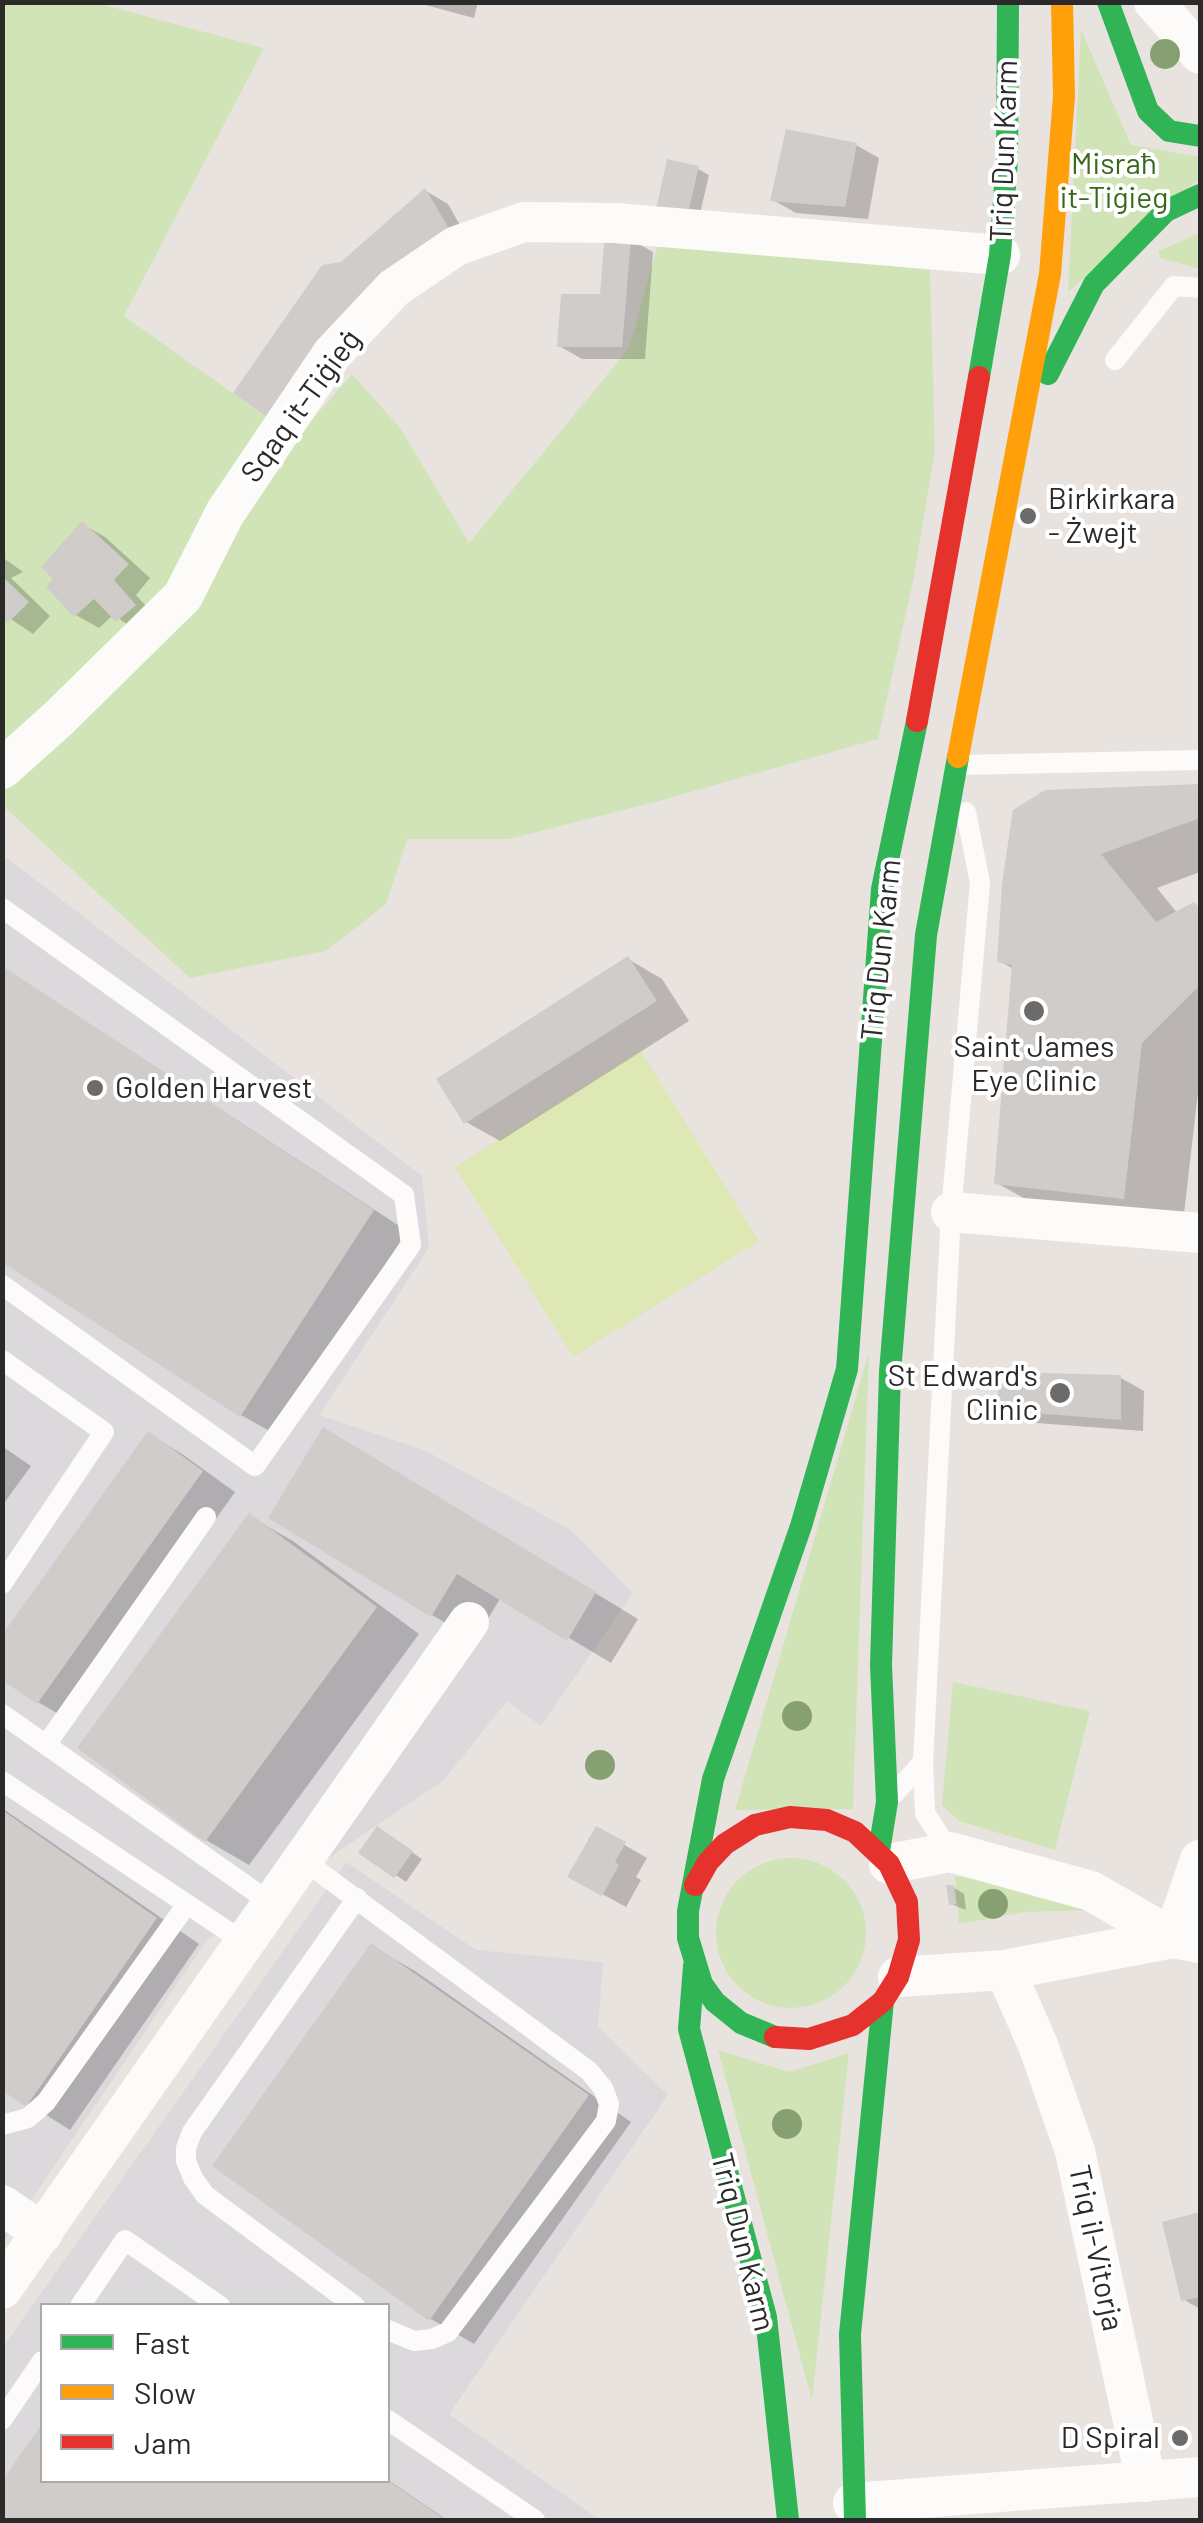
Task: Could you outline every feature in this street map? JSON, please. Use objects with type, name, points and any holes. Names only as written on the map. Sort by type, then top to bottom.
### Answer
[{"type":"highway","name":"Triq Dun Karm","points":[[788,2520],[766,2317],[689,2030],[694,1966],[688,1911],[713,1779],[801,1526],[847,1369],[882,889],[934,635],[1000,255],[1007,160],[1008,2]]},
{"type":"highway","name":"Triq Dun Karm","points":[[884,1858],[887,1802],[881,1664],[890,1372],[926,934],[1050,274],[1064,96],[1062,2]]},
{"type":"highway","points":[[1108,2],[1148,112],[1170,131],[1200,136]]},
{"type":"highway","points":[[1018,434],[1094,284],[1166,211],[1200,195]]},
{"type":"highway","name":"Triq Dun Karm","points":[[695,1884],[725,1844],[755,1825],[790,1817],[827,1820],[855,1832],[884,1858],[907,1902],[909,1940],[891,1989],[850,2334],[854,2512]]},
{"type":"highway","name":"Triq Dun Karm","points":[[694,1966],[714,2002],[741,2024],[773,2037],[809,2039],[832,2034],[853,2025],[891,1989]]},
{"type":"street","points":[[1154,2],[1200,54]]},
{"type":"street","name":"Sqaq it-Tiġieġ","points":[[2,769],[182,596],[225,513],[332,354],[394,288],[456,246],[524,222],[615,223],[1000,255]]},
{"type":"street","points":[[951,1212],[1200,1234]]},
{"type":"street","points":[[2,2289],[469,1622]]},
{"type":"street","points":[[884,1858],[950,1852],[1091,1891],[1187,1940]]},
{"type":"street","points":[[1187,1940],[1200,1860]]},
{"type":"street","points":[[891,1989],[1187,1940]]},
{"type":"street","name":"Triq il-Vitorja","points":[[1005,1970],[1038,2045],[1076,2150],[1146,2482]]},
{"type":"street","points":[[2,2205],[42,2233]]},
{"type":"street","points":[[854,2512],[1200,2476]]},
{"type":"lane","points":[[1115,360],[1174,286],[1200,288]]},
{"type":"lane","points":[[956,766],[1200,760]]},
{"type":"lane","name":"Triq Dun Karm","points":[[950,1852],[926,1813],[923,1762],[951,1212],[980,883],[956,766]]},
{"type":"lane","points":[[2,908],[404,1195],[410,1245],[256,1466],[2,1285]]},
{"type":"lane","points":[[2,1360],[104,1432],[2,1584]]},
{"type":"lane","points":[[46,1745],[206,1517]]},
{"type":"lane","points":[[2,1714],[271,1903]]},
{"type":"lane","points":[[887,1802],[923,1762]]},
{"type":"lane","points":[[2,1780],[244,1942]]},
{"type":"lane","points":[[302,1859],[589,2071],[603,2088],[609,2104],[606,2121],[448,2332],[414,2341],[390,2331]]},
{"type":"lane","points":[[351,2303],[206,2194],[192,2178],[186,2148],[192,2132],[357,1898]]},
{"type":"lane","points":[[2,2125],[28,2118],[46,2102],[187,1904]]},
{"type":"lane","points":[[82,2303],[125,2240],[216,2303]]},
{"type":"lane","points":[[2,2420],[40,2364]]},
{"type":"lane","points":[[390,2421],[535,2520]]},
{"type":"shaded area","points":[[3,855],[422,1176],[429,1248],[319,1415],[424,1450],[571,1530],[633,1593],[541,1726],[507,1701],[444,1780],[206,1941],[3,2242]]},
{"type":"shaded area","points":[[346,1862],[476,1950],[603,1962],[598,2027],[668,2095],[449,2414],[600,2520],[3,2520],[3,2347]]},
{"type":"green space","points":[[3,3],[97,3],[264,48],[124,316],[296,438],[352,374],[401,429],[469,543],[629,348],[659,240],[930,270],[935,450],[914,577],[878,739],[509,839],[407,839],[386,904],[326,951],[190,978],[3,806]]},
{"type":"green space","name":"Misraħ it-Tiġieg","points":[[1081,29],[1131,145],[1200,157],[1200,178],[1068,292]]},
{"type":"green space","points":[[1200,233],[1200,269],[1160,258],[1158,251]]},
{"type":"green space","points":[[641,1051],[759,1241],[573,1357],[455,1167]]},
{"type":"green space","points":[[869,1352],[853,1809],[735,1810]]},
{"type":"green space","points":[[953,1682],[1090,1711],[1055,1850],[959,1821],[942,1805]]},
{"type":"green space","points":[[791,1858],[820,1863],[844,1880],[861,1904],[866,1933],[861,1962],[844,1986],[820,2003],[791,2008],[762,2003],[738,1986],[721,1962],[716,1933],[721,1904],[738,1880],[762,1863]]},
{"type":"green space","points":[[955,1876],[1021,1884],[1095,1910],[1026,1912],[959,1924]]},
{"type":"green space","points":[[718,2050],[789,2072],[849,2053],[812,2401]]},
{"type":"building","points":[[786,129],[857,143],[845,207],[770,201]]},
{"type":"building","points":[[667,159],[699,166],[687,218],[656,210]]},
{"type":"building","points":[[425,188],[452,234],[274,422],[233,393],[322,265],[341,262]]},
{"type":"building","points":[[605,234],[631,237],[622,347],[557,347],[561,294],[600,294]]},
{"type":"building","points":[[82,521],[129,564],[114,580],[136,605],[116,622],[94,599],[74,617],[46,587],[53,579],[41,567]]},
{"type":"building","points":[[2,576],[29,602],[8,623],[2,617]]},
{"type":"building","points":[[1200,784],[1200,818],[1101,854],[1156,922],[1194,902],[1200,908],[1200,985],[1142,1043],[1124,1199],[994,1184],[1012,965],[997,962],[1002,884],[1013,810],[1045,790]]},
{"type":"building","points":[[628,956],[657,1001],[464,1124],[436,1079]]},
{"type":"building","name":"Golden Harvest","points":[[2,966],[374,1210],[240,1417],[2,1262]]},
{"type":"building","name":"St Edward's Clinic","points":[[999,1372],[1121,1375],[1121,1420],[997,1410]]},
{"type":"building","points":[[323,1427],[596,1592],[567,1641],[457,1574],[431,1617],[268,1518]]},
{"type":"building","points":[[148,1431],[203,1471],[37,1704],[2,1680],[2,1635]]},
{"type":"building","points":[[249,1513],[377,1607],[205,1842],[77,1748]]},
{"type":"building","points":[[2,1810],[157,1918],[26,2107],[2,2090]]},
{"type":"building","points":[[377,1826],[413,1851],[394,1878],[358,1853]]},
{"type":"building","points":[[596,1826],[626,1842],[602,1896],[567,1877]]},
{"type":"building","points":[[946,1885],[954,1885],[956,1904],[949,1905]]},
{"type":"building","points":[[371,1943],[589,2095],[429,2321],[212,2166]]},
{"type":"building","points":[[1200,2212],[1200,2297],[1181,2301],[1162,2222]]},
{"type":"building","points":[[40,2427],[40,2483],[390,2482],[446,2520],[2,2520],[2,2481]]},
{"type":"traffic: fast","points":[[979,377],[1000,255],[1007,159],[1008,2]]},
{"type":"traffic: fast","points":[[1108,2],[1148,111],[1169,131],[1200,136]]},
{"type":"traffic: fast","points":[[1048,374],[1094,284],[1166,211],[1200,195]]},
{"type":"traffic: fast","points":[[775,2037],[741,2023],[715,2002],[702,1984],[688,1938],[688,1911],[713,1779],[801,1526],[847,1369],[882,889],[917,721]]},
{"type":"traffic: fast","points":[[879,1851],[887,1802],[881,1665],[890,1372],[926,935],[958,757]]},
{"type":"traffic: fast","points":[[694,1966],[689,2029],[766,2317],[788,2520]]},
{"type":"traffic: fast","points":[[855,2520],[850,2334],[883,2001]]},
{"type":"traffic: slow","points":[[958,757],[1050,274],[1064,96],[1062,2]]},
{"type":"traffic: jam","points":[[917,721],[979,377]]},
{"type":"traffic: jam","points":[[695,1885],[708,1862],[725,1844],[755,1825],[790,1817],[827,1820],[855,1832],[889,1864],[907,1902],[909,1940],[898,1977],[883,2001],[853,2025],[809,2039],[775,2037]]},
{"type":"place","name":"Birkirkara - Żwejt","points":[[1028,516]]},
{"type":"place","name":"Saint James Eye Clinic","points":[[1034,1011]]},
{"type":"place","name":"Golden Harvest","points":[[95,1088]]},
{"type":"place","name":"St Edward's Clinic","points":[[1060,1393]]},
{"type":"place","name":"D Spiral","points":[[1180,2438]]}]
